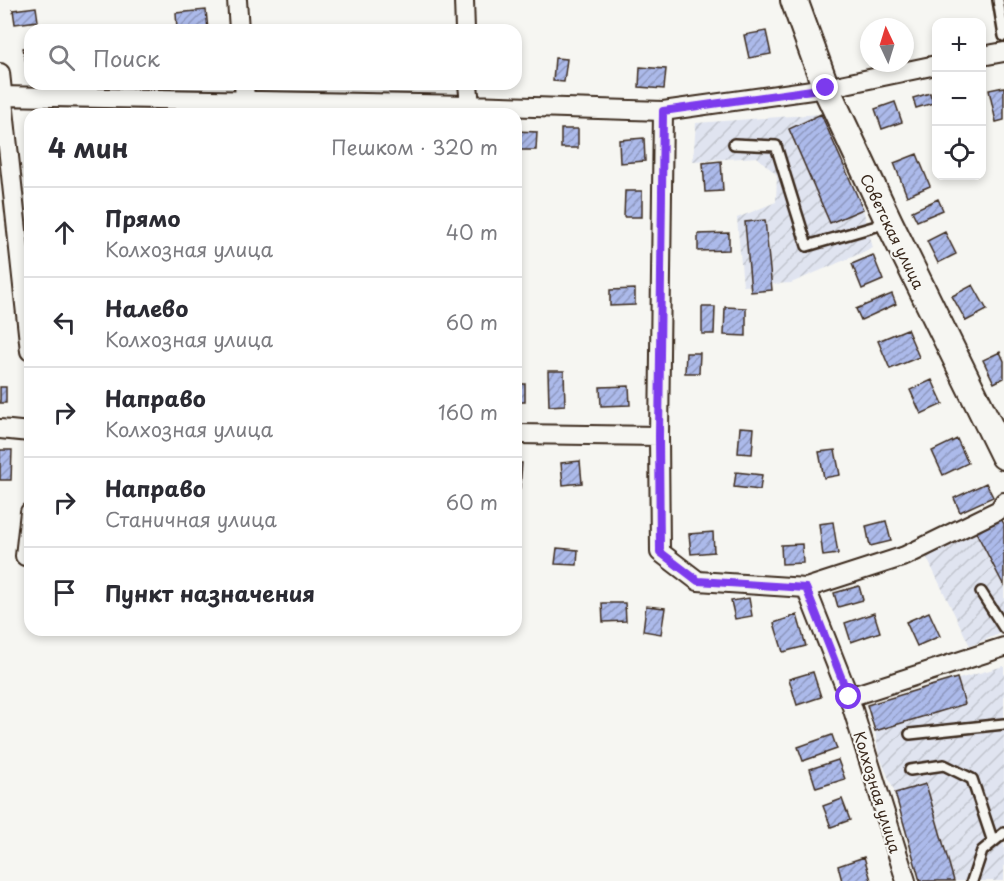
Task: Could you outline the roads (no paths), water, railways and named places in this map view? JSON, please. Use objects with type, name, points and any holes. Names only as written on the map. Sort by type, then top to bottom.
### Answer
[{"type":"street","points":[[237,0],[239,24]]},
{"type":"street","points":[[464,0],[465,24]]},
{"type":"street","name":"Советская улица","points":[[794,0],[826,88],[1004,456]]},
{"type":"street","points":[[986,55],[1004,52]]},
{"type":"street","points":[[2,96],[663,111],[826,88],[932,66]]},
{"type":"street","points":[[0,73],[24,296]]},
{"type":"street","points":[[469,90],[470,105]]},
{"type":"street","points":[[663,111],[660,552],[698,581],[806,588],[905,556],[999,510],[1004,502]]},
{"type":"street","points":[[0,429],[24,431]]},
{"type":"street","points":[[522,434],[659,436]]},
{"type":"street","name":"Колхозная улица","points":[[806,588],[849,697],[906,881]]},
{"type":"street","points":[[849,697],[1004,647]]},
{"type":"lane","points":[[998,0],[1004,36]]},
{"type":"lane","points":[[734,144],[776,146],[807,246],[889,222]]},
{"type":"lane","points":[[981,592],[1004,628]]},
{"type":"lane","points":[[910,734],[1004,724]]},
{"type":"lane","points":[[910,770],[944,765],[972,779],[993,842]]},
{"type":"lane","points":[[972,881],[982,851],[1004,832]]}]
